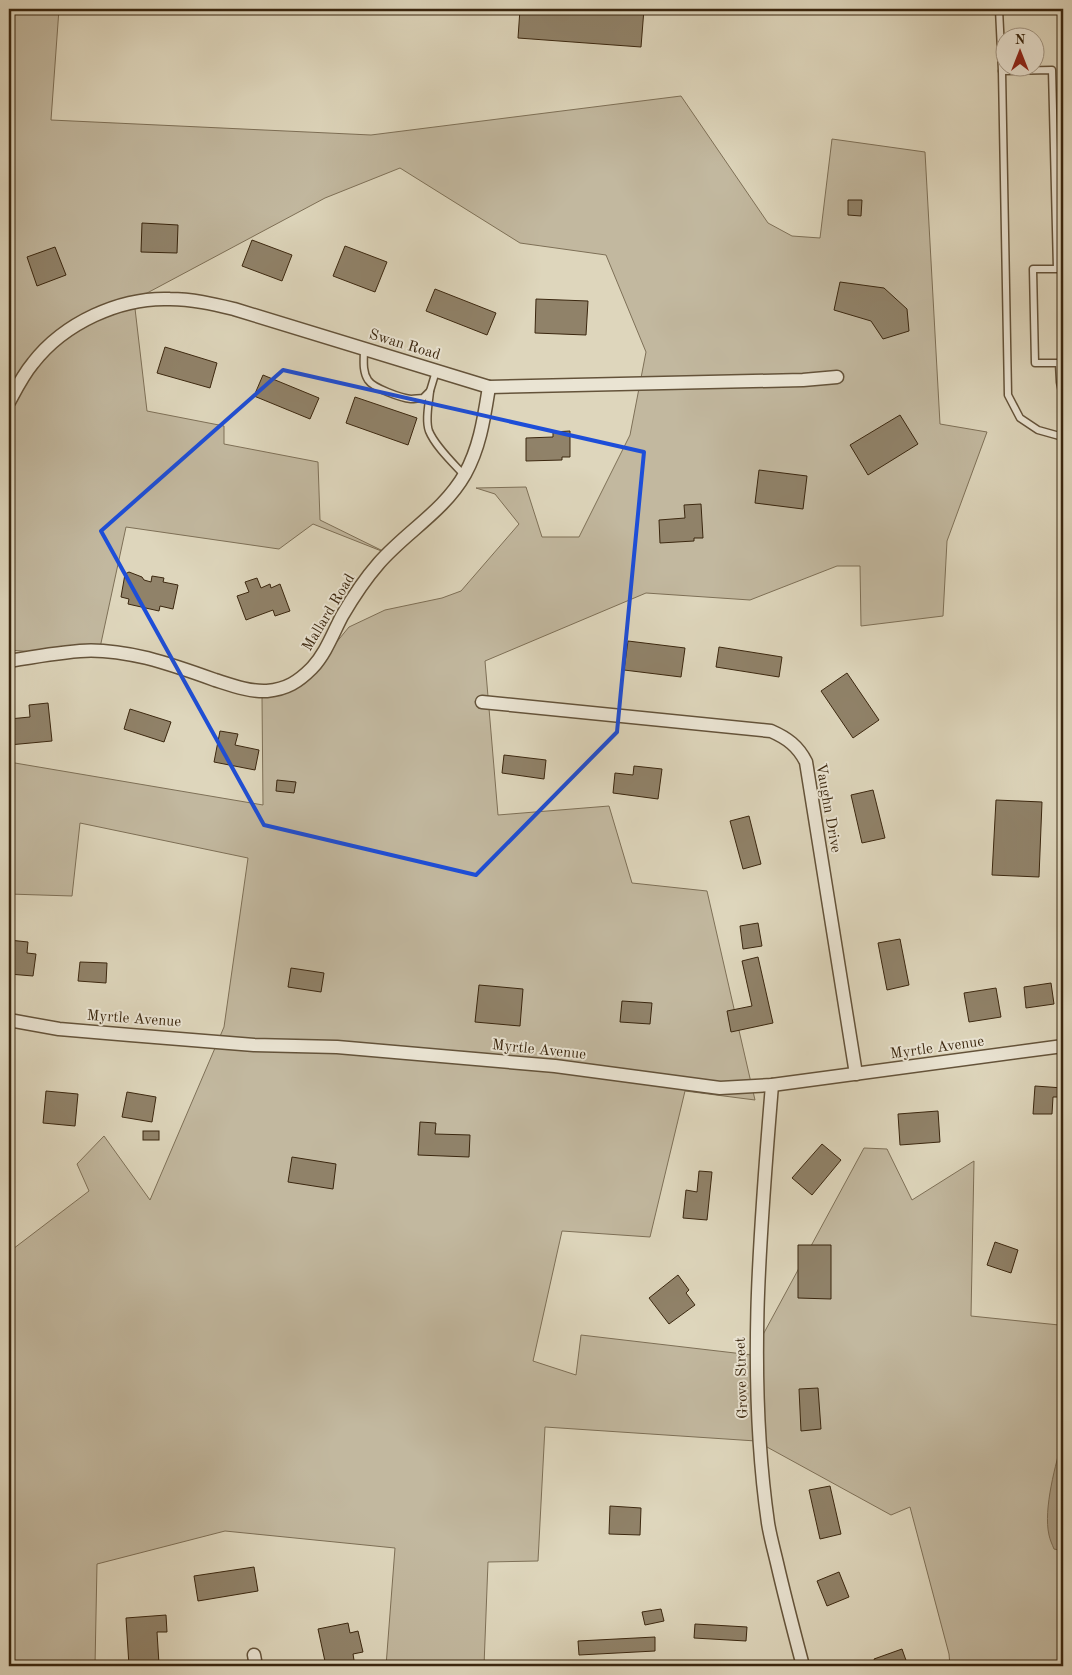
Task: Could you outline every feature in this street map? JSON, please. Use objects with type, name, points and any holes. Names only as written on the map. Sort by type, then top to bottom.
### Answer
[{"type":"street","name":"Swan Road","points":[[9,402],[33,362],[69,329],[92,317],[119,307],[141,301],[168,298],[196,300],[234,309],[489,387],[803,380],[837,377]]},
{"type":"street","name":"Mallard Road","points":[[9,661],[81,651],[107,651],[149,659],[238,688],[265,691],[288,687],[314,666],[358,591],[379,563],[450,496],[464,475],[476,451],[482,429],[489,387]]},
{"type":"street","name":"Vaughn Drive","points":[[482,702],[771,732],[784,737],[795,745],[806,762],[856,1074]]},
{"type":"street","name":"Myrtle Avenue","points":[[9,1020],[68,1030],[254,1044],[337,1047],[555,1066],[720,1088],[772,1085],[1063,1046]]},
{"type":"street","name":"Grove Street","points":[[772,1085],[759,1247],[756,1321],[757,1395],[768,1524],[787,1608],[803,1666]]},
{"type":"lane","points":[[999,9],[1000,28]]},
{"type":"lane","points":[[1044,70],[1052,70],[1056,269],[1033,269],[1035,363],[1059,363],[1063,397]]},
{"type":"lane","points":[[1002,78],[1008,395],[1020,418],[1038,430],[1063,437]]},
{"type":"lane","points":[[364,349],[364,371],[369,382],[380,389],[411,399],[423,398],[430,391]]},
{"type":"lane","points":[[436,371],[430,391],[428,408],[429,430],[443,452],[464,475]]},
{"type":"highlighted area","points":[[283,370],[644,452],[617,732],[476,875],[264,825],[101,531]]},
{"type":"shaded area","points":[[9,9],[59,9],[51,120],[371,135],[681,96],[768,223],[792,236],[820,238],[832,139],[925,152],[940,424],[987,432],[947,541],[943,616],[861,626],[860,566],[837,566],[750,600],[646,593],[485,661],[498,815],[609,806],[632,883],[707,891],[755,1100],[685,1091],[650,1237],[562,1231],[533,1361],[576,1375],[581,1335],[752,1355],[864,1148],[887,1149],[912,1200],[974,1161],[971,1316],[1059,1325],[1063,1312],[1063,1666],[950,1666],[949,1654],[910,1507],[891,1515],[756,1441],[545,1427],[538,1561],[488,1562],[484,1666],[386,1666],[395,1548],[225,1531],[97,1564],[95,1666],[9,1666],[9,1252],[89,1191],[77,1164],[104,1136],[150,1200],[224,1027],[248,858],[80,823],[72,896],[9,894],[9,762],[263,805],[262,698],[302,684],[349,627],[385,610],[442,598],[461,591],[519,524],[495,494],[476,488],[526,487],[542,537],[579,537],[630,435],[646,352],[606,255],[520,243],[400,168],[325,198],[134,300],[147,411],[224,426],[224,444],[318,462],[320,520],[389,554],[313,524],[279,549],[126,527],[98,657],[9,650]]},
{"type":"shaded area","points":[[1063,1438],[1063,1551],[1054,1549],[1049,1537],[1048,1512],[1051,1486]]},
{"type":"building","points":[[263,9],[310,9],[309,13]]},
{"type":"building","points":[[520,9],[644,9],[641,47],[518,38]]},
{"type":"building","points":[[848,200],[862,200],[861,216],[848,215]]},
{"type":"building","points":[[142,223],[178,225],[177,253],[141,252]]},
{"type":"building","points":[[252,240],[292,255],[282,281],[242,266]]},
{"type":"building","points":[[345,246],[387,262],[375,292],[333,276]]},
{"type":"building","points":[[55,247],[66,275],[37,286],[27,257]]},
{"type":"building","points":[[840,282],[884,288],[907,309],[909,331],[883,339],[871,321],[834,310]]},
{"type":"building","points":[[435,289],[496,313],[487,335],[426,311]]},
{"type":"building","points":[[536,299],[588,301],[586,335],[535,333]]},
{"type":"building","points":[[165,347],[217,363],[210,388],[157,373]]},
{"type":"building","points":[[263,375],[319,398],[310,419],[254,396]]},
{"type":"building","points":[[355,397],[417,418],[408,445],[346,423]]},
{"type":"building","points":[[900,415],[918,444],[868,475],[850,445]]},
{"type":"building","points":[[570,431],[570,457],[562,457],[562,460],[526,461],[526,438],[553,437],[553,432]]},
{"type":"building","points":[[759,470],[807,476],[803,509],[755,503]]},
{"type":"building","points":[[701,504],[703,538],[694,538],[694,541],[660,543],[659,520],[685,518],[684,505]]},
{"type":"building","points":[[129,572],[151,582],[152,576],[164,578],[163,582],[178,585],[173,609],[160,606],[159,611],[128,604],[129,599],[121,597],[125,574]]},
{"type":"building","points":[[257,578],[261,588],[270,584],[271,588],[280,584],[290,611],[275,616],[273,610],[246,620],[237,596],[249,592],[245,582]]},
{"type":"building","points":[[628,641],[685,648],[681,677],[624,670]]},
{"type":"building","points":[[719,647],[782,657],[779,677],[716,667]]},
{"type":"building","points":[[847,673],[879,720],[853,738],[821,691]]},
{"type":"building","points":[[48,703],[52,741],[9,745],[9,719],[30,717],[29,705]]},
{"type":"building","points":[[130,709],[171,722],[164,742],[124,729]]},
{"type":"building","points":[[220,731],[238,734],[235,745],[259,750],[255,770],[214,762]]},
{"type":"building","points":[[504,755],[546,760],[544,779],[502,773]]},
{"type":"building","points":[[634,766],[662,769],[658,799],[613,793],[615,773],[633,775]]},
{"type":"building","points":[[277,780],[296,782],[294,793],[276,791]]},
{"type":"building","points":[[873,790],[885,838],[862,843],[851,795]]},
{"type":"building","points":[[996,800],[1042,802],[1039,877],[992,875]]},
{"type":"building","points":[[749,816],[761,864],[743,869],[730,821]]},
{"type":"building","points":[[758,923],[762,946],[743,949],[740,926]]},
{"type":"building","points":[[900,939],[909,985],[887,990],[878,943]]},
{"type":"building","points":[[9,940],[28,942],[27,953],[36,954],[33,976],[9,974]]},
{"type":"building","points":[[758,957],[773,1023],[731,1032],[727,1011],[752,1006],[742,961]]},
{"type":"building","points":[[80,962],[107,963],[106,983],[78,981]]},
{"type":"building","points":[[291,968],[324,973],[321,992],[288,987]]},
{"type":"building","points":[[1051,983],[1054,1004],[1026,1008],[1024,987]]},
{"type":"building","points":[[479,985],[523,989],[520,1026],[475,1022]]},
{"type":"building","points":[[996,988],[1001,1017],[969,1022],[964,993]]},
{"type":"building","points":[[622,1001],[652,1003],[650,1024],[620,1022]]},
{"type":"building","points":[[1035,1086],[1063,1088],[1063,1097],[1053,1097],[1052,1114],[1033,1114]]},
{"type":"building","points":[[46,1091],[78,1094],[75,1126],[43,1123]]},
{"type":"building","points":[[127,1092],[156,1097],[152,1122],[122,1117]]},
{"type":"building","points":[[938,1111],[940,1142],[900,1145],[898,1114]]},
{"type":"building","points":[[420,1122],[436,1123],[435,1134],[470,1135],[469,1157],[418,1155]]},
{"type":"building","points":[[143,1131],[159,1131],[159,1140],[143,1140]]},
{"type":"building","points":[[822,1144],[841,1160],[812,1195],[792,1178]]},
{"type":"building","points":[[292,1157],[336,1164],[333,1189],[288,1182]]},
{"type":"building","points":[[699,1171],[712,1172],[707,1220],[683,1218],[686,1190],[697,1192]]},
{"type":"building","points":[[995,1242],[1018,1250],[1011,1273],[987,1265]]},
{"type":"building","points":[[798,1245],[831,1245],[831,1299],[798,1298]]},
{"type":"building","points":[[678,1275],[689,1290],[686,1293],[695,1305],[669,1324],[649,1298]]},
{"type":"building","points":[[818,1388],[821,1429],[801,1431],[799,1389]]},
{"type":"building","points":[[830,1486],[841,1534],[820,1539],[809,1490]]},
{"type":"building","points":[[610,1506],[641,1508],[640,1535],[609,1534]]},
{"type":"building","points":[[254,1567],[258,1591],[198,1601],[194,1576]]},
{"type":"building","points":[[839,1572],[849,1597],[827,1606],[817,1581]]},
{"type":"building","points":[[661,1609],[664,1621],[645,1625],[642,1612]]},
{"type":"building","points":[[166,1615],[167,1632],[157,1632],[159,1664],[129,1666],[126,1618]]},
{"type":"building","points":[[348,1623],[350,1633],[358,1631],[363,1652],[353,1654],[355,1666],[326,1666],[318,1629]]},
{"type":"building","points":[[695,1624],[747,1627],[746,1641],[694,1638]]},
{"type":"building","points":[[655,1637],[655,1651],[579,1655],[578,1641]]},
{"type":"building","points":[[902,1649],[908,1666],[876,1666],[874,1659]]}]
